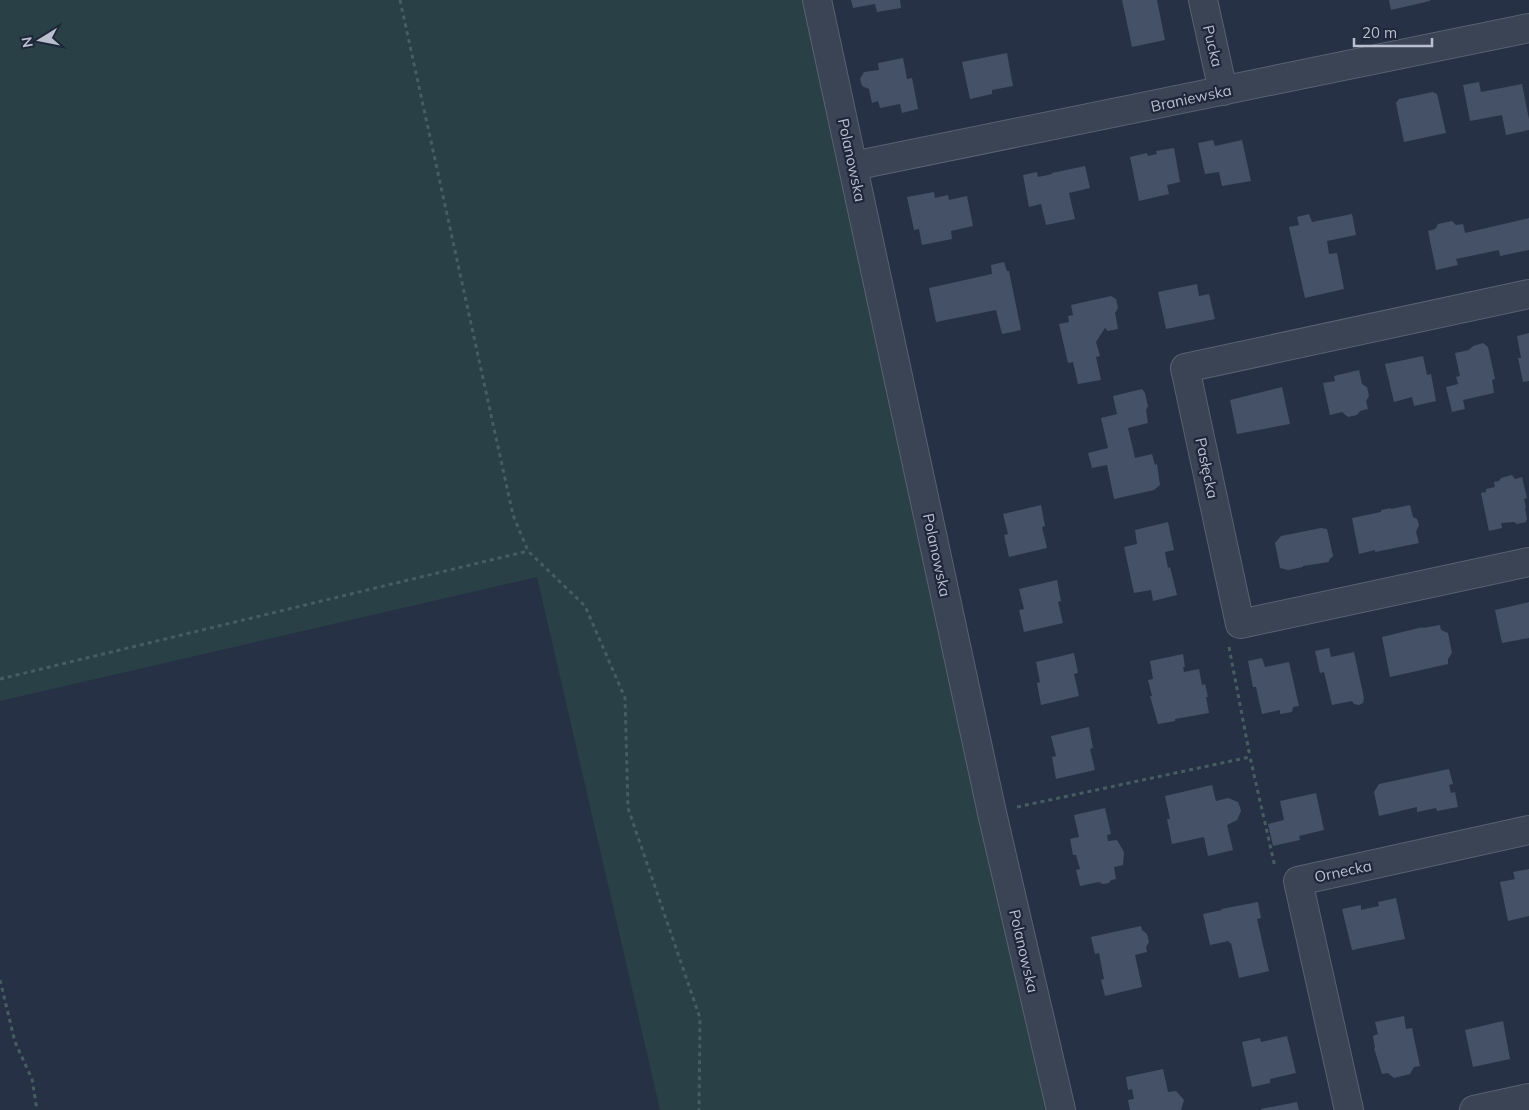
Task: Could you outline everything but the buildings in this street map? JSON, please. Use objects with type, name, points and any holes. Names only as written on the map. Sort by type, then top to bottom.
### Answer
[{"type":"street","name":"Polanowska","points":[[817,0],[992,813],[1061,1110]]},
{"type":"street","name":"Pucka","points":[[1203,0],[1223,91]]},
{"type":"street","name":"Braniewska","points":[[853,166],[1529,28]]},
{"type":"street","name":"Pasłęcka","points":[[1240,624],[1185,368],[1529,294]]},
{"type":"street","points":[[1240,624],[1529,562]]},
{"type":"street","name":"Ornecka","points":[[1349,1110],[1298,881],[1529,830]]},
{"type":"street","points":[[1474,1110],[1529,1098]]},
{"type":"path","points":[[400,0],[513,515],[528,551],[585,606],[625,698],[628,808],[700,1018],[699,1110]]},
{"type":"path","points":[[0,679],[528,551]]},
{"type":"path","points":[[1240,624],[1227,637],[1250,757],[1275,868],[1298,881]]},
{"type":"path","points":[[992,813],[1250,757]]},
{"type":"path","points":[[0,980],[15,1042],[32,1079],[36,1110]]},
{"type":"green space","points":[[0,0],[804,0],[1049,1110],[660,1110],[537,577],[0,701]]}]
